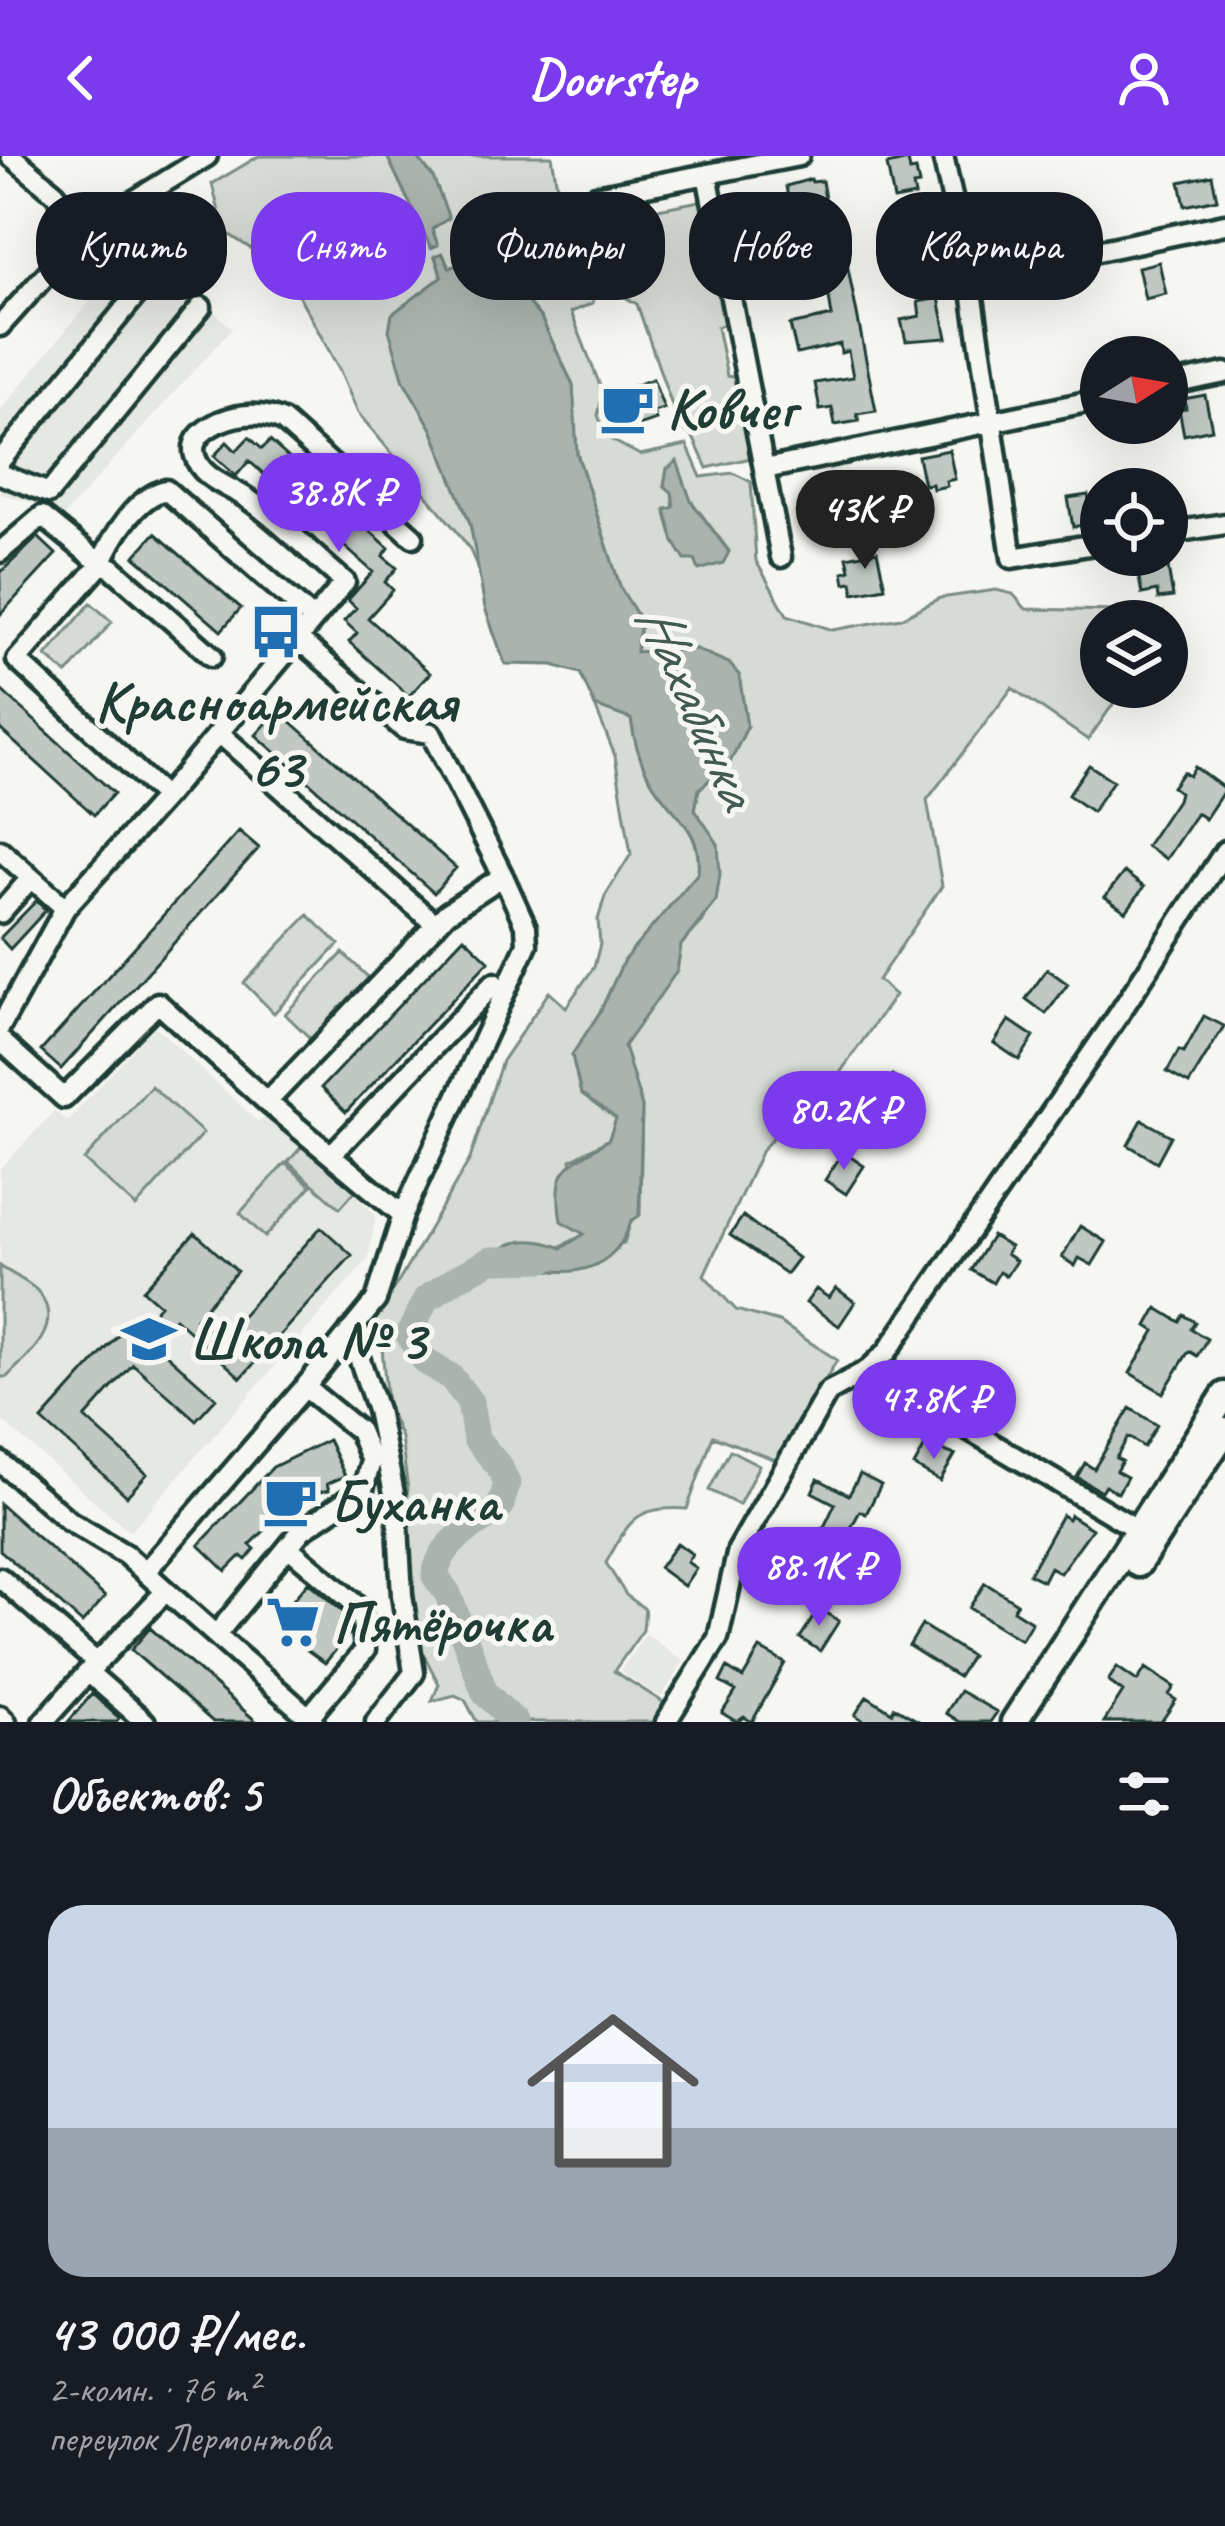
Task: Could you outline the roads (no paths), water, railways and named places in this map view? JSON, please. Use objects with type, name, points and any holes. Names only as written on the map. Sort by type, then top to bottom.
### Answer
[{"type":"main road","points":[[1014,1722],[1225,1395]]},
{"type":"main road","points":[[1034,1722],[1225,1431]]},
{"type":"street","points":[[153,192],[207,156]]},
{"type":"street","points":[[616,192],[799,156]]},
{"type":"street","points":[[943,156],[951,192]]},
{"type":"street","points":[[15,158],[54,192]]},
{"type":"street","points":[[707,174],[781,556]]},
{"type":"street","points":[[1103,250],[1225,224]]},
{"type":"street","points":[[0,326],[36,286]]},
{"type":"street","points":[[0,461],[132,300]]},
{"type":"street","points":[[973,300],[1012,558],[1080,547]]},
{"type":"street","points":[[0,474],[49,493],[201,307]]},
{"type":"street","points":[[1188,381],[1225,373]]},
{"type":"street","points":[[764,469],[1080,403]]},
{"type":"street","points":[[0,1027],[64,908],[165,797],[345,582],[244,496],[197,464],[195,440],[234,416],[269,415],[283,422],[413,537]]},
{"type":"street","points":[[165,797],[17,660],[101,564],[110,541],[153,493],[166,490],[313,620]]},
{"type":"street","points":[[0,552],[41,516],[112,568],[212,656]]},
{"type":"street","points":[[1188,530],[1225,524]]},
{"type":"street","points":[[146,1570],[376,1300],[403,1215],[526,944],[526,927],[503,876],[431,734],[404,729],[298,640]]},
{"type":"street","points":[[219,733],[436,925]]},
{"type":"street","points":[[0,850],[64,908]]},
{"type":"street","points":[[666,1722],[718,1638],[738,1550],[828,1392],[868,1370],[900,1334],[1225,851]]},
{"type":"street","points":[[267,1102],[436,925],[476,890],[503,876]]},
{"type":"street","points":[[0,913],[31,878]]},
{"type":"street","points":[[331,1155],[494,983]]},
{"type":"street","points":[[0,1040],[64,1098],[158,1003],[403,1215]]},
{"type":"street","points":[[350,1331],[376,1410],[397,1508],[402,1595],[414,1673],[376,1722]]},
{"type":"street","points":[[868,1370],[1140,1531]]},
{"type":"street","points":[[216,1635],[302,1530],[363,1489],[371,1461],[359,1431],[305,1387]]},
{"type":"street","points":[[0,1462],[69,1521],[146,1570],[311,1719],[365,1650],[362,1609],[288,1547]]},
{"type":"street","points":[[0,1578],[145,1722]]},
{"type":"street","points":[[43,1722],[166,1591]]},
{"type":"water","points":[[387,156],[416,156],[433,177],[449,218],[432,229],[438,245],[431,248],[426,238],[426,192],[404,192]]},
{"type":"water","points":[[442,253],[450,268],[450,300],[528,300],[541,318],[573,385],[577,454],[621,589],[641,621],[636,652],[696,649],[729,663],[739,675],[747,727],[730,762],[699,789],[695,810],[718,844],[716,901],[681,945],[677,971],[624,1046],[642,1107],[639,1216],[609,1256],[576,1271],[538,1268],[500,1250],[531,1241],[562,1248],[584,1234],[561,1221],[561,1177],[573,1162],[609,1139],[616,1119],[581,1094],[572,1055],[600,1012],[624,960],[698,873],[698,857],[691,833],[644,767],[631,719],[595,706],[580,673],[553,665],[505,664],[485,608],[470,523],[432,429],[404,381],[389,330],[392,314],[411,300],[426,300],[426,289],[442,277],[435,256]]},
{"type":"water","points":[[677,461],[691,501],[729,552],[723,563],[699,570],[695,560],[685,560],[674,542],[665,510],[674,507],[672,492],[664,486],[667,469]]},
{"type":"waterway","name":"Нахабинка","points":[[515,1722],[485,1693],[448,1594],[435,1576],[451,1544],[500,1508],[507,1483],[476,1439],[470,1402],[451,1377],[425,1361],[409,1335],[426,1299],[457,1278],[491,1260],[546,1259]]},
{"type":"place","name":"Ковчег","points":[[627,408]]},
{"type":"place","name":"Красноармейская 63","points":[[276,632]]},
{"type":"place","name":"Школа № 3","points":[[149,1339]]},
{"type":"place","name":"Буханка","points":[[290,1501]]},
{"type":"place","name":"Пятёрочка","points":[[293,1622]]}]
